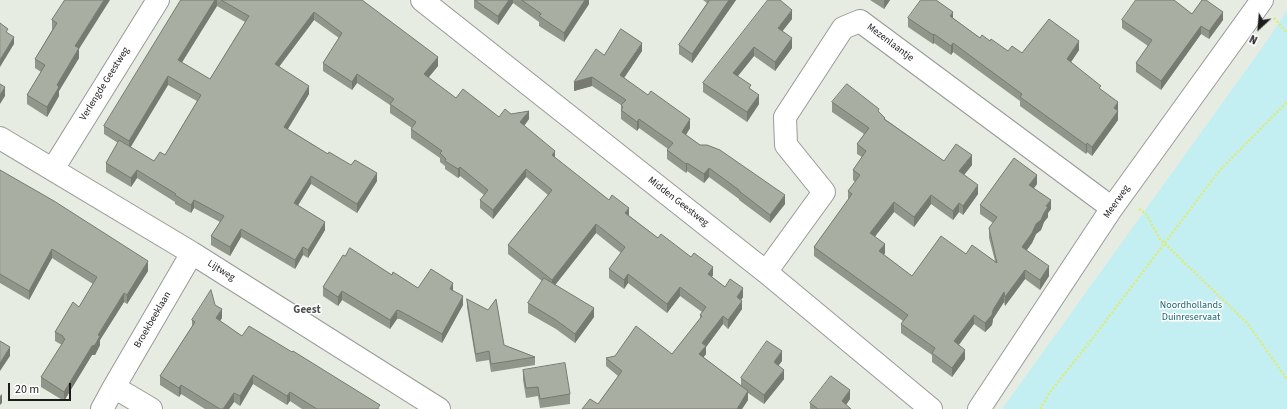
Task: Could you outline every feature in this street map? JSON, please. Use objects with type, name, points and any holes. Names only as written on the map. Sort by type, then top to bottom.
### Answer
[{"type":"street","name":"Verlengde Geestweg","points":[[53,169],[158,0]]},
{"type":"street","name":"Midden Geestweg","points":[[422,0],[766,272],[931,409]]},
{"type":"street","name":"Meerweg","points":[[979,409],[1116,202],[1261,0]]},
{"type":"street","name":"Mezenlaantje","points":[[766,272],[824,192],[786,145],[785,117],[843,28],[860,21],[1116,202]]},
{"type":"street","name":"Lijtweg","points":[[0,138],[192,253],[439,409]]},
{"type":"street","name":"Broekbeeklaan","points":[[102,409],[192,253]]},
{"type":"street","points":[[114,387],[151,409]]},
{"type":"path","points":[[1040,409],[1050,392],[1220,170],[1287,102]]},
{"type":"path","points":[[1116,202],[1146,214],[1160,239],[1247,323],[1287,379]]},
{"type":"green space","name":"Noordhollands Duinreservaat","points":[[1287,10],[1287,409],[1002,409],[1269,38]]},
{"type":"building","points":[[65,0],[104,0],[75,46],[79,48],[57,85],[59,87],[47,107],[27,95],[45,65],[35,59],[57,23],[52,20]]},
{"type":"building","points":[[181,0],[215,0],[178,60],[210,79],[249,16],[221,0],[362,0],[438,57],[424,74],[456,98],[463,89],[499,117],[505,109],[511,114],[529,111],[520,122],[555,151],[552,155],[609,200],[612,195],[629,208],[625,213],[658,238],[661,234],[691,257],[694,253],[713,267],[708,274],[725,287],[730,279],[743,288],[737,297],[742,301],[728,320],[723,316],[702,343],[706,346],[699,354],[748,391],[737,409],[582,409],[590,399],[598,404],[622,371],[606,358],[615,356],[636,326],[672,354],[702,316],[700,315],[706,307],[680,287],[667,304],[628,274],[624,280],[609,269],[625,247],[596,224],[552,280],[508,245],[552,190],[526,169],[493,210],[480,200],[488,190],[460,167],[458,169],[445,161],[446,159],[440,153],[442,151],[411,129],[416,122],[390,104],[394,99],[357,74],[352,82],[323,63],[342,33],[314,12],[275,64],[309,86],[284,127],[328,154],[329,152],[351,165],[355,160],[377,173],[357,204],[311,176],[294,203],[325,222],[308,250],[303,247],[295,260],[241,229],[230,247],[211,236],[224,216],[194,200],[191,205],[137,170],[131,178],[106,163],[119,140],[154,161],[160,152],[165,155],[201,95],[168,76],[129,141],[104,126]]},
{"type":"building","points":[[475,0],[509,0],[498,16]]},
{"type":"building","points":[[522,0],[585,0],[564,33],[539,16],[541,14]]},
{"type":"building","points":[[710,0],[729,0],[692,54],[679,45]]},
{"type":"building","points":[[768,0],[780,0],[792,10],[778,28],[792,38],[775,62],[754,47],[733,73],[751,85],[749,88],[759,95],[747,112],[703,83]]},
{"type":"building","points":[[921,0],[936,0],[953,12],[950,16],[980,38],[982,35],[990,41],[991,39],[1008,51],[1012,46],[1022,53],[1049,19],[1079,41],[1067,59],[1101,86],[1099,88],[1118,102],[1114,108],[1118,111],[1092,147],[1087,143],[1086,145],[1020,97],[1022,94],[953,43],[951,46],[908,18]]},
{"type":"building","points":[[1136,0],[1174,0],[1192,14],[1202,0],[1206,0],[1223,12],[1209,31],[1201,26],[1161,81],[1136,63],[1152,40],[1122,20]]},
{"type":"building","points":[[0,23],[8,29],[6,32],[14,37],[0,60]]},
{"type":"building","points":[[621,29],[642,43],[620,75],[648,95],[651,91],[690,119],[682,132],[700,145],[707,145],[720,150],[785,195],[770,215],[709,168],[704,174],[687,163],[686,164],[667,150],[673,143],[639,119],[637,122],[621,110],[623,107],[621,105],[626,100],[592,77],[574,82],[596,49],[604,55]]},
{"type":"building","points":[[0,84],[5,87],[0,95]]},
{"type":"building","points":[[847,84],[879,109],[878,111],[885,118],[884,119],[944,161],[956,144],[972,155],[959,171],[978,185],[963,206],[959,203],[953,211],[931,195],[914,217],[894,202],[870,233],[885,244],[879,251],[912,276],[941,236],[966,254],[972,245],[997,263],[989,228],[997,217],[980,205],[1014,158],[1037,175],[1029,185],[1051,200],[1046,206],[1048,207],[1041,220],[1036,224],[1032,233],[1022,247],[1049,266],[1040,280],[1025,270],[1005,297],[1004,292],[993,310],[992,315],[985,323],[974,315],[954,341],[965,350],[952,368],[932,353],[935,348],[901,324],[908,315],[814,247],[852,194],[848,191],[860,175],[853,170],[866,151],[857,144],[869,128],[832,102]]},
{"type":"building","points":[[0,170],[54,201],[148,261],[127,295],[124,293],[98,335],[100,336],[95,345],[92,346],[64,392],[41,377],[65,339],[63,336],[55,332],[73,302],[79,307],[97,277],[52,249],[29,291],[0,274]]},
{"type":"building","points":[[350,248],[392,275],[393,272],[418,288],[431,269],[453,283],[450,289],[463,296],[442,334],[397,310],[390,320],[342,291],[338,297],[323,287],[343,255],[345,256]]},
{"type":"building","points":[[544,278],[594,308],[575,334],[556,320],[528,303]]},
{"type":"building","points":[[211,290],[215,305],[222,309],[216,318],[242,336],[249,326],[292,352],[293,351],[380,405],[377,409],[317,409],[290,392],[287,396],[253,375],[240,396],[234,393],[223,409],[220,409],[181,385],[179,388],[160,376],[195,322],[192,320]]},
{"type":"building","points":[[467,299],[488,310],[496,299],[504,345],[535,357],[491,364],[489,351],[476,354]]},
{"type":"building","points":[[0,341],[10,347],[0,363]]},
{"type":"building","points":[[767,341],[782,351],[774,362],[784,370],[764,395],[741,378]]},
{"type":"building","points":[[565,363],[570,394],[540,399],[538,387],[526,388],[523,370]]},
{"type":"building","points":[[831,376],[850,390],[842,401],[851,409],[818,409],[810,403]]},
{"type":"district","name":"Geest","points":[[307,311]]}]
